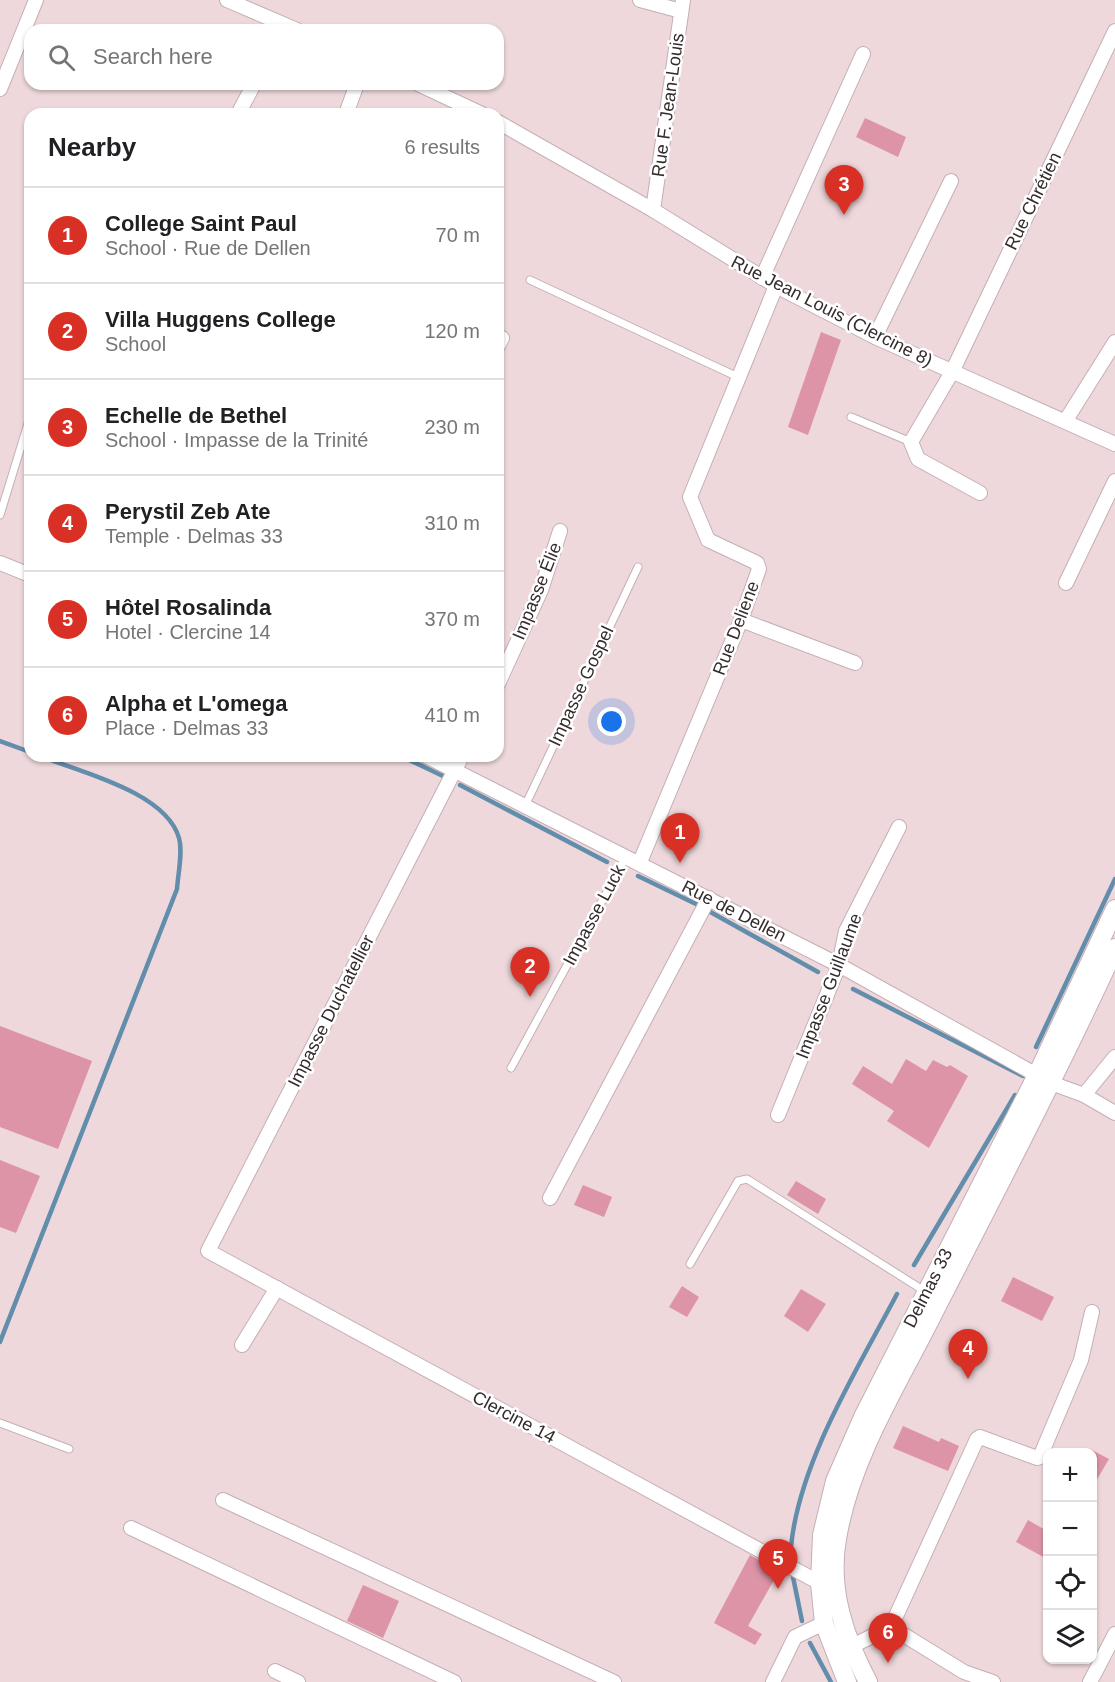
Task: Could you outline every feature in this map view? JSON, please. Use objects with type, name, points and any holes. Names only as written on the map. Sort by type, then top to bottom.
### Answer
[{"type":"main road","name":"Delmas 33","points":[[868,1682],[850,1647],[842,1625],[836,1586],[836,1540],[849,1487],[1044,1079],[1115,909]]},
{"type":"main road","name":"Delmas 33","points":[[847,1682],[824,1623],[820,1583],[822,1535],[835,1481],[863,1417],[926,1292],[1115,948]]},
{"type":"street","points":[[25,24],[34,0]]},
{"type":"street","points":[[226,0],[278,24]]},
{"type":"street","points":[[640,0],[682,6]]},
{"type":"street","name":"Rue F. Jean-Louis","points":[[653,210],[682,6]]},
{"type":"street","points":[[0,89],[24,26]]},
{"type":"street","name":"Rue Chrétien","points":[[911,442],[952,372],[1115,31]]},
{"type":"street","points":[[762,278],[863,54]]},
{"type":"street","points":[[241,108],[251,90]]},
{"type":"street","points":[[348,108],[355,90]]},
{"type":"street","points":[[431,90],[469,108]]},
{"type":"street","name":"Rue Jean Louis (Clercine 8)","points":[[504,125],[653,210],[777,286],[875,337],[1066,420],[1115,444]]},
{"type":"street","points":[[875,337],[951,181]]},
{"type":"street","name":"Rue Deliene","points":[[640,862],[741,620],[758,565],[708,540],[690,497],[777,286]]},
{"type":"street","points":[[1066,420],[1115,342]]},
{"type":"street","points":[[911,442],[918,459],[980,493]]},
{"type":"street","points":[[1066,583],[1115,481]]},
{"type":"street","name":"Impasse Élie","points":[[504,671],[542,590],[561,531]]},
{"type":"street","points":[[0,563],[24,573]]},
{"type":"street","points":[[741,620],[855,663]]},
{"type":"street","name":"Rue de Dellen","points":[[437,762],[640,862],[839,965],[1044,1079],[1084,1095],[1115,1113]]},
{"type":"street","points":[[454,771],[459,762]]},
{"type":"street","name":"Impasse Duchatellier","points":[[208,1251],[454,771]]},
{"type":"street","name":"Impasse Guillaume","points":[[778,1115],[839,965],[846,931],[899,827]]},
{"type":"street","points":[[550,1198],[709,898]]},
{"type":"street","points":[[1084,1095],[1115,1057]]},
{"type":"street","name":"Clercine 14","points":[[208,1251],[820,1583]]},
{"type":"street","points":[[242,1345],[277,1288]]},
{"type":"street","points":[[850,1647],[891,1627],[977,1439],[980,1437],[1037,1458],[1040,1457],[1081,1360],[1092,1312]]},
{"type":"street","points":[[223,1500],[614,1682]]},
{"type":"street","points":[[131,1528],[454,1682]]},
{"type":"street","points":[[773,1682],[795,1637],[824,1623]]},
{"type":"street","points":[[891,1627],[964,1672],[993,1682]]},
{"type":"street","points":[[1090,1682],[1115,1634]]},
{"type":"street","points":[[275,1671],[298,1682]]},
{"type":"lane","points":[[530,280],[740,378]]},
{"type":"lane","points":[[850,417],[911,442]]},
{"type":"lane","points":[[0,515],[24,437]]},
{"type":"lane","name":"Impasse Gospel","points":[[525,806],[638,567]]},
{"type":"lane","name":"Impasse Luck","points":[[511,1068],[626,856]]},
{"type":"lane","points":[[690,1264],[738,1181],[747,1179],[926,1292]]},
{"type":"lane","points":[[0,1423],[69,1449]]},
{"type":"building","points":[[865,118],[906,137],[898,157],[856,137]]},
{"type":"building","points":[[821,332],[841,340],[808,435],[788,427]]},
{"type":"building","points":[[0,1026],[92,1061],[58,1149],[0,1127]]},
{"type":"building","points":[[906,1059],[926,1071],[933,1060],[947,1067],[950,1065],[968,1076],[929,1148],[887,1121],[894,1111],[852,1084],[863,1066],[892,1084]]},
{"type":"building","points":[[0,1160],[40,1176],[16,1233],[0,1227]]},
{"type":"building","points":[[796,1181],[826,1199],[818,1214],[787,1195]]},
{"type":"building","points":[[583,1185],[612,1197],[604,1217],[574,1205]]},
{"type":"building","points":[[1013,1277],[1054,1297],[1042,1321],[1001,1301]]},
{"type":"building","points":[[682,1286],[699,1297],[687,1317],[669,1307]]},
{"type":"building","points":[[801,1289],[826,1304],[808,1332],[784,1316]]},
{"type":"building","points":[[903,1426],[939,1442],[941,1438],[959,1446],[948,1471],[893,1448]]},
{"type":"building","points":[[1097,1453],[1109,1459],[1097,1479]]},
{"type":"building","points":[[1028,1520],[1043,1529],[1043,1557],[1016,1542]]},
{"type":"building","points":[[750,1555],[779,1571],[748,1626],[762,1634],[755,1645],[714,1623]]},
{"type":"building","points":[[363,1585],[399,1601],[383,1638],[347,1621]]},
{"type":"waterway","points":[[0,741],[24,750]]},
{"type":"waterway","points":[[0,1342],[177,889],[180,844],[171,822],[140,796],[57,762]]},
{"type":"waterway","points":[[414,762],[443,776]]},
{"type":"waterway","points":[[460,785],[607,862]]},
{"type":"waterway","points":[[638,876],[696,904],[818,972]]},
{"type":"waterway","points":[[1036,1047],[1115,879]]},
{"type":"waterway","points":[[853,989],[1023,1076]]},
{"type":"waterway","points":[[914,1265],[1015,1095]]},
{"type":"waterway","points":[[791,1547],[796,1515],[805,1482],[818,1449],[848,1384],[897,1294]]},
{"type":"waterway","points":[[793,1577],[802,1621]]},
{"type":"waterway","points":[[810,1643],[831,1682]]},
{"type":"place","name":"Echelle de Bethel","points":[[844,215]]},
{"type":"place","name":"College Saint Paul","points":[[680,863]]},
{"type":"place","name":"Villa Huggens College","points":[[530,997]]},
{"type":"place","name":"Perystil Zeb Ate","points":[[968,1379]]},
{"type":"place","name":"Hôtel Rosalinda","points":[[778,1589]]},
{"type":"place","name":"Alpha et L'omega","points":[[888,1663]]}]
